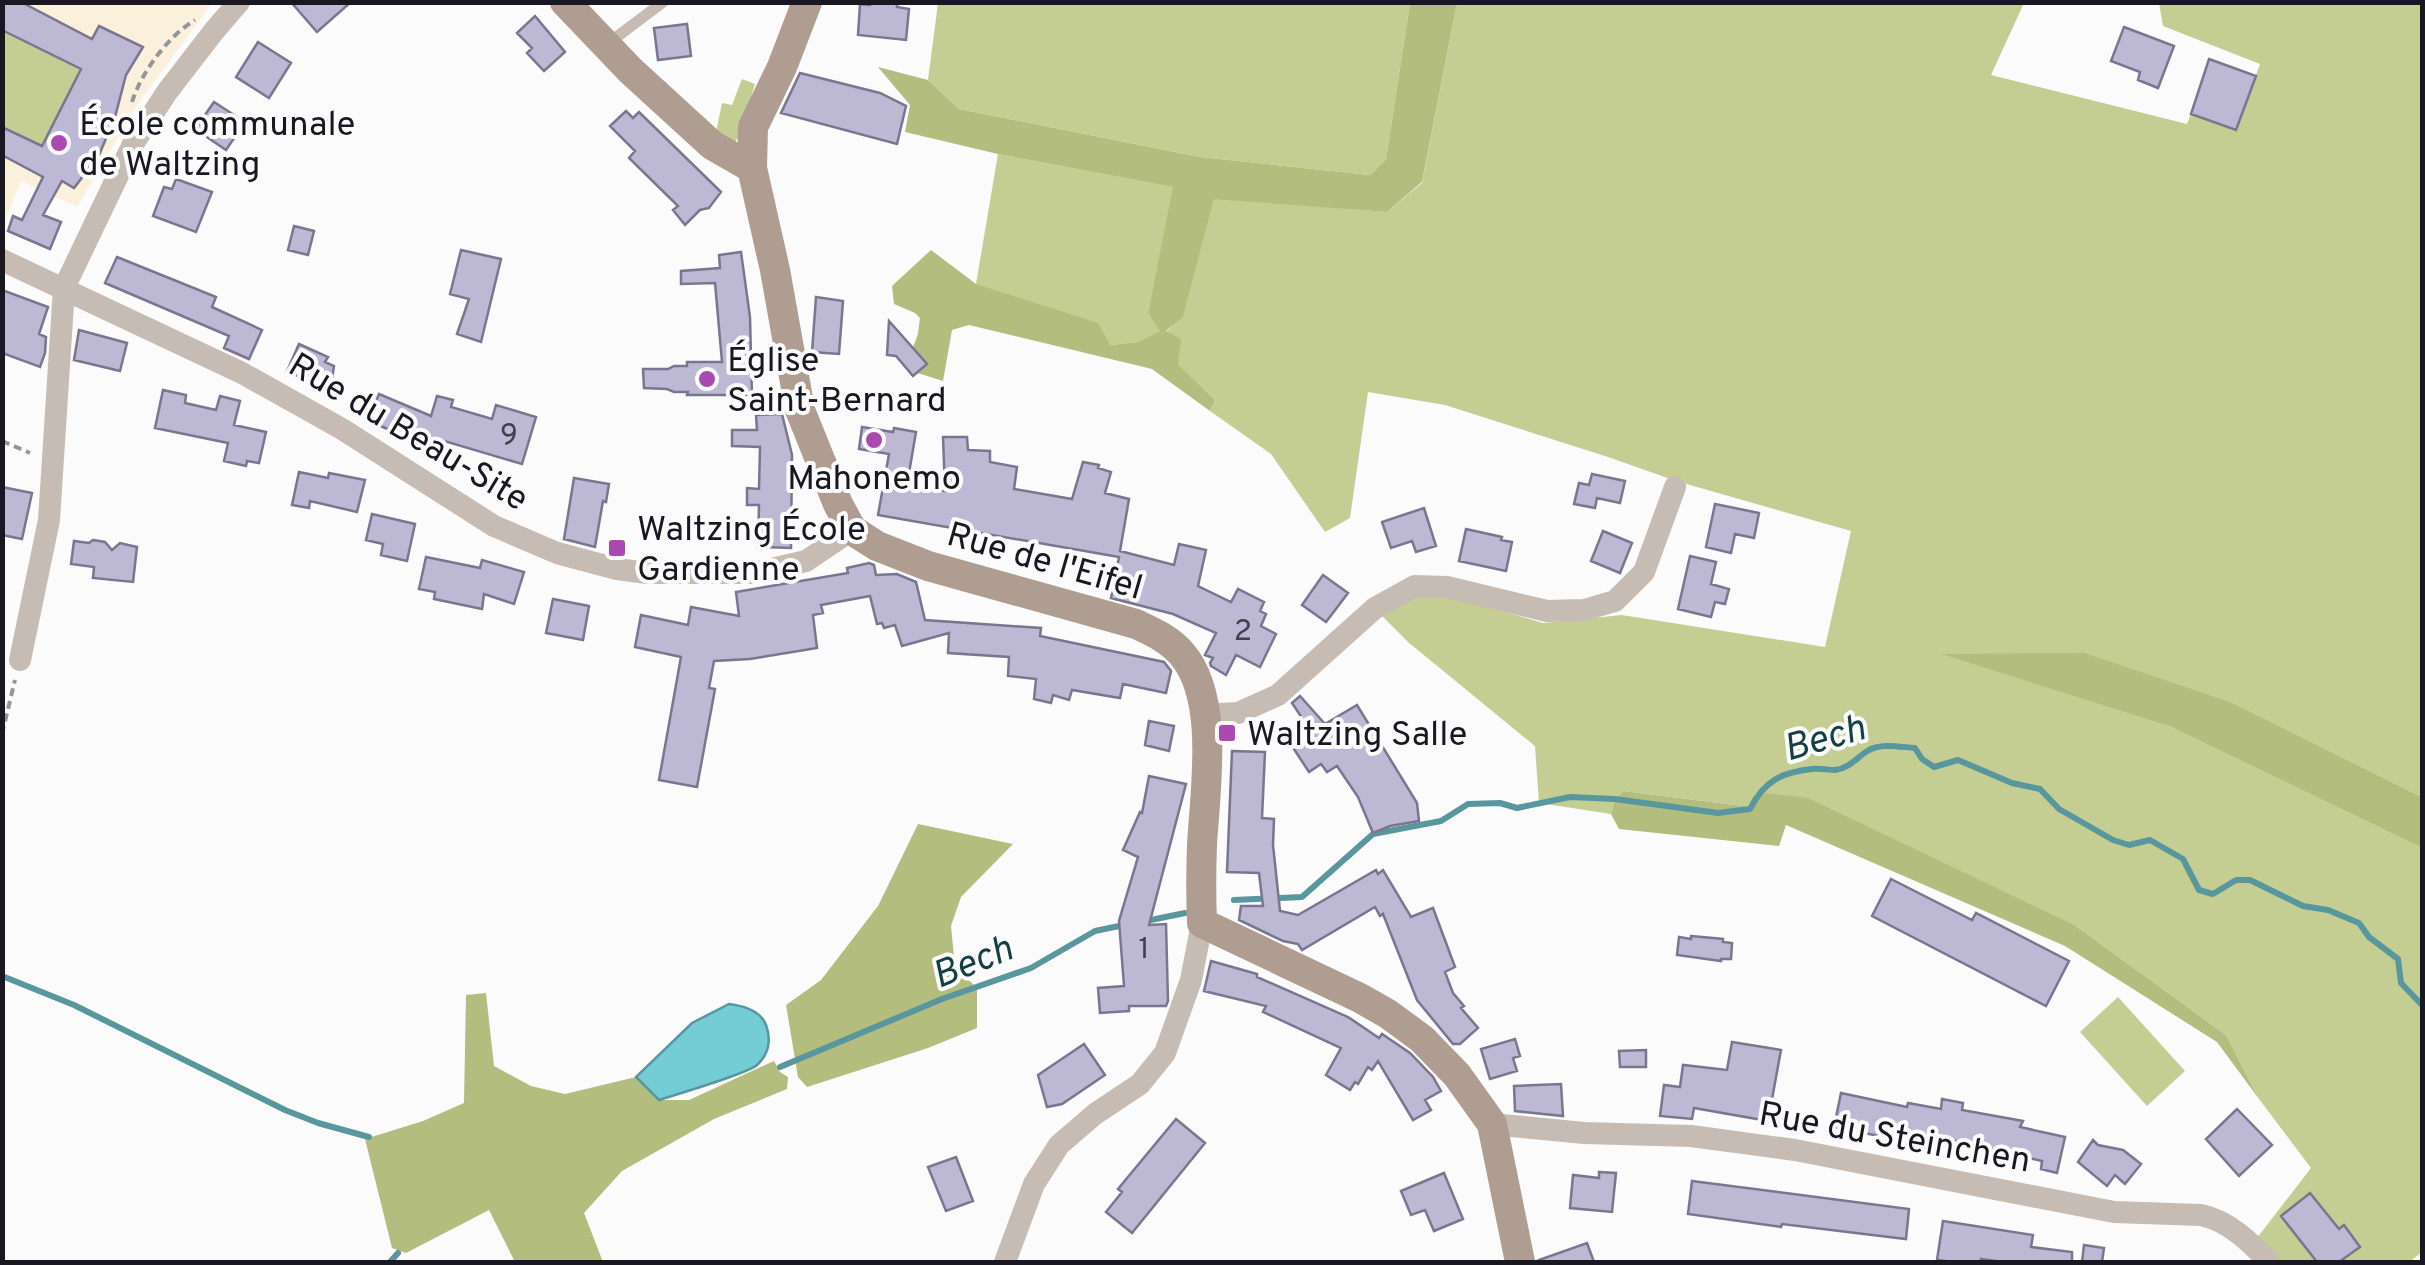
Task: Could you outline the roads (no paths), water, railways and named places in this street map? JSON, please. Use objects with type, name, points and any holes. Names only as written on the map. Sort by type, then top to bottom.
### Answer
[{"type":"street","points":[[20,660],[49,520],[64,288],[133,144],[167,92],[239,2]]},
{"type":"street","points":[[564,2],[712,145],[752,168]]},
{"type":"street","points":[[807,2],[754,127],[752,168],[776,270],[800,410],[831,490],[852,530]]},
{"type":"street","name":"Rue du Beau-Site","points":[[2,260],[242,373],[342,429],[494,526],[572,558],[646,573],[753,574],[806,561],[852,530]]},
{"type":"street","points":[[1204,715],[1238,713],[1278,695],[1375,608],[1414,586],[1447,588],[1547,610],[1584,610],[1615,601],[1644,572],[1675,487]]},
{"type":"street","name":"Rue de l'Eifel","points":[[852,530],[876,546],[928,566],[1136,624],[1157,634],[1184,656],[1196,676],[1207,741],[1200,875],[1202,923]]},
{"type":"street","points":[[1005,1262],[1034,1184],[1060,1144],[1094,1114],[1140,1084],[1165,1053],[1191,980],[1202,923],[1388,1014],[1422,1039],[1456,1075],[1492,1124],[1520,1262]]},
{"type":"street","name":"Rue du Steinchen","points":[[1492,1124],[1690,1136],[1795,1150],[2114,1212],[2188,1213],[2214,1218],[2229,1226],[2269,1262]]},
{"type":"lane","points":[[606,45],[663,2]]},
{"type":"water","points":[[729,1004],[752,1011],[765,1022],[768,1043],[761,1061],[751,1069],[659,1100],[636,1077],[692,1023]]},
{"type":"waterway","name":"Bech","points":[[1234,900],[1302,897],[1373,834],[1441,821],[1468,804],[1500,803],[1517,808],[1570,797],[1718,813],[1750,809],[1761,791],[1783,776],[1812,769],[1840,769],[1874,748],[1897,746],[1915,748],[1934,767],[1958,760],[2012,783],[2040,789],[2059,809],[2113,840],[2129,845],[2150,840],[2183,859],[2199,890],[2213,894],[2236,880],[2250,880],[2303,906],[2328,910],[2359,923],[2369,937],[2398,959],[2401,983],[2422,1005]]},
{"type":"waterway","name":"Bech","points":[[1146,921],[1185,913]]},
{"type":"waterway","name":"Bech","points":[[780,1067],[942,999],[1031,968],[1095,931],[1124,925]]},
{"type":"waterway","points":[[2,976],[74,1005],[285,1110],[369,1137]]},
{"type":"waterway","name":"Bech","points":[[390,1262],[398,1253]]},
{"type":"place","name":"École communale de Waltzing","points":[[59,143]]},
{"type":"place","name":"Église Saint-Bernard","points":[[707,379]]},
{"type":"place","name":"Mahonemo","points":[[874,440]]},
{"type":"place","name":"Waltzing École Gardienne","points":[[617,548]]},
{"type":"place","name":"Waltzing Salle","points":[[1227,733]]}]
